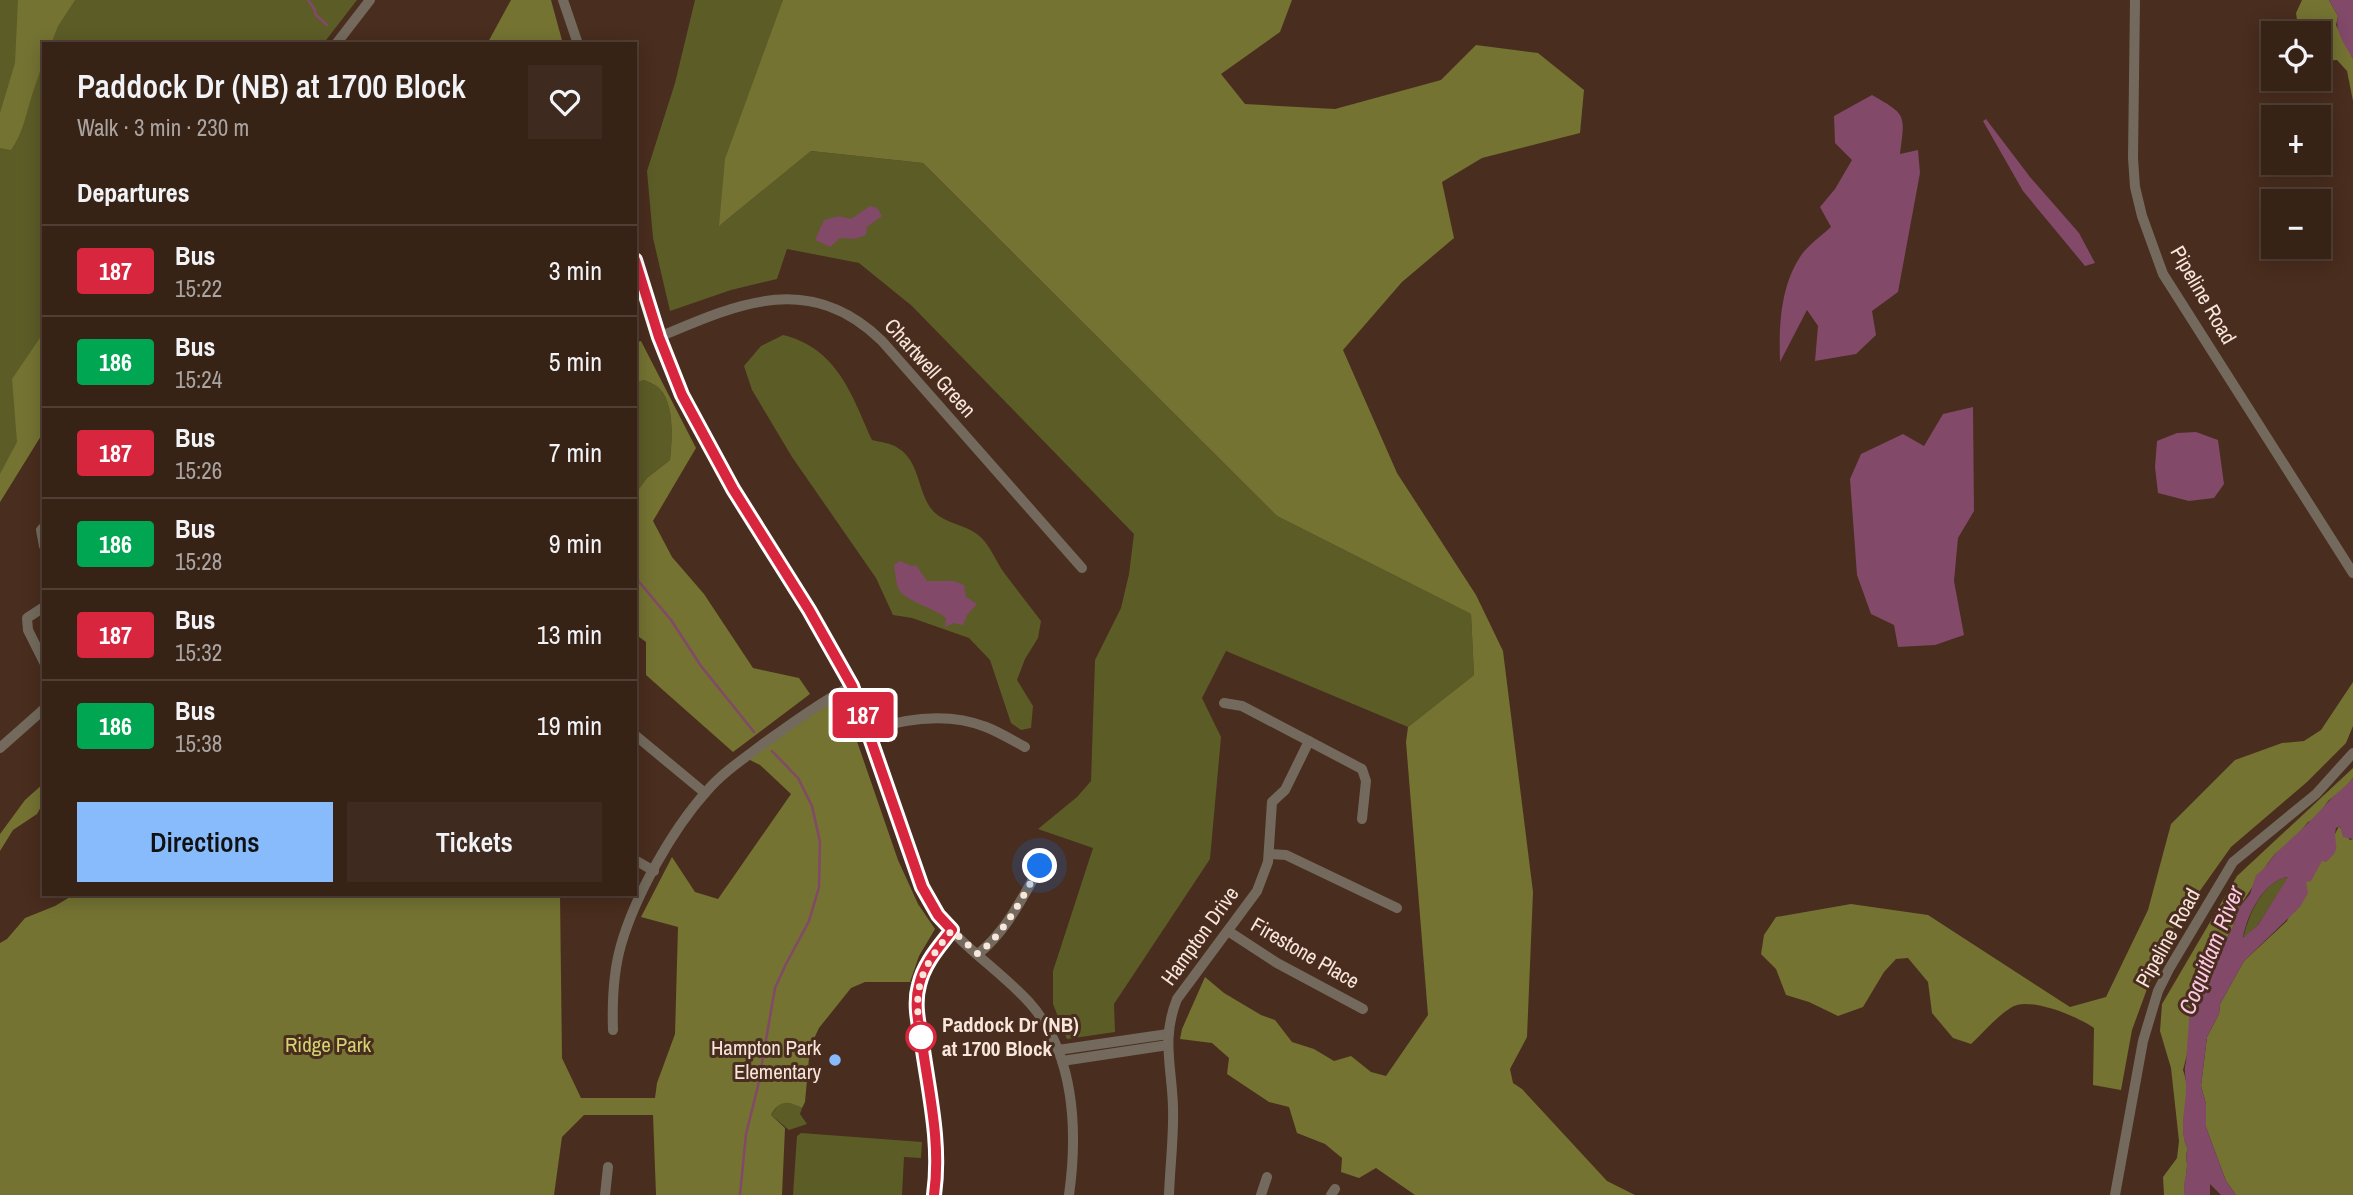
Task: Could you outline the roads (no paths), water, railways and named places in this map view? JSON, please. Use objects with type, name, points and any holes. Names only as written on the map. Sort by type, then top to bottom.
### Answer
[{"type":"street","points":[[338,42],[370,0]]},
{"type":"street","points":[[563,0],[577,42]]},
{"type":"street","name":"Pipeline Road","points":[[2135,0],[2135,187],[2142,216],[2163,274],[2353,573]]},
{"type":"street","points":[[637,266],[659,337],[682,395],[733,489],[809,610],[852,686],[922,887],[938,915],[1029,1002],[1060,1055],[1069,1083],[1073,1124],[1069,1195]]},
{"type":"street","name":"Chartwell Green","points":[[659,337],[725,309],[776,298],[814,301],[865,324],[1082,568]]},
{"type":"street","points":[[42,608],[27,618],[28,630],[42,658]]},
{"type":"street","points":[[613,1030],[613,986],[621,944],[641,894],[669,841],[705,793],[741,760],[820,703],[852,686]]},
{"type":"street","points":[[1224,704],[1242,706],[1362,769],[1366,781],[1362,819]]},
{"type":"street","points":[[0,748],[42,711]]},
{"type":"street","points":[[869,730],[898,721],[956,719],[986,727],[1025,747]]},
{"type":"street","points":[[637,738],[705,793]]},
{"type":"street","name":"Hampton Drive","points":[[1169,1195],[1173,1109],[1169,1019],[1177,999],[1257,891],[1269,854],[1272,802],[1285,790],[1309,741]]},
{"type":"street","name":"Pipeline Road","points":[[2115,1195],[2143,1041],[2158,991],[2169,969],[2233,862],[2316,794],[2353,753]]},
{"type":"street","points":[[1269,854],[1286,855],[1397,908]]},
{"type":"street","points":[[978,954],[995,941],[1005,928],[1046,857]]},
{"type":"street","points":[[637,861],[654,871]]},
{"type":"street","points":[[933,1195],[937,1174],[936,1141],[917,1010],[918,985],[930,958],[952,930]]},
{"type":"street","name":"Firestone Place","points":[[1228,931],[1277,962],[1363,1009]]},
{"type":"street","points":[[1060,1055],[1168,1039]]},
{"type":"street","points":[[604,1195],[608,1167]]},
{"type":"street","points":[[1261,1195],[1267,1177]]},
{"type":"waterway","points":[[308,0],[315,14],[327,25]]},
{"type":"waterway","points":[[637,579],[671,620],[701,666],[754,732]]},
{"type":"waterway","points":[[740,1195],[746,1134],[758,1086],[775,988],[809,921],[819,887],[820,842],[812,806],[798,778],[772,751]]},
{"type":"place","name":"Paddock Dr (NB) at 1700 Block","points":[[921,1037]]},
{"type":"place","name":"Hampton Park Elementary","points":[[835,1060]]},
{"type":"water label","name":"Coquitlam River","points":[[2211,950]]},
{"type":"park label","name":"Ridge Park","points":[[328,1045]]}]
